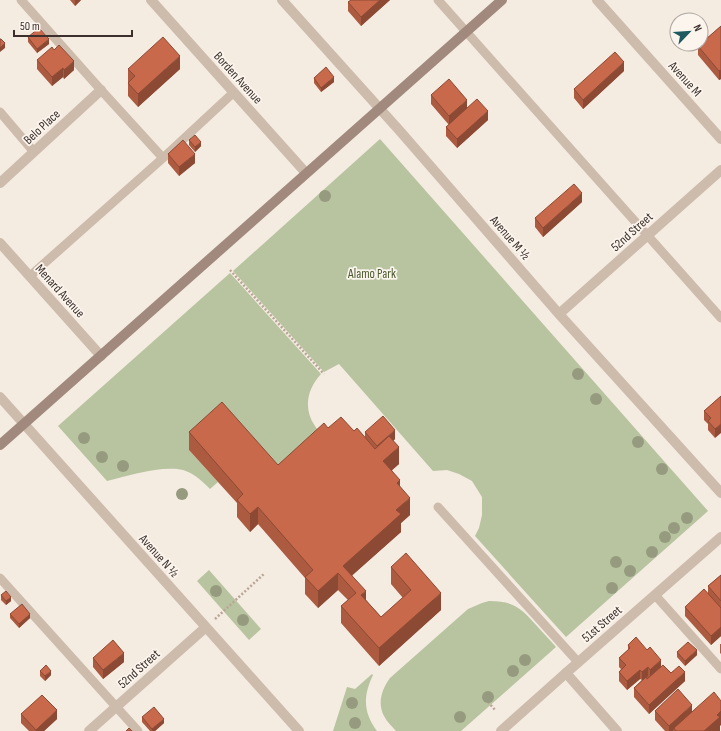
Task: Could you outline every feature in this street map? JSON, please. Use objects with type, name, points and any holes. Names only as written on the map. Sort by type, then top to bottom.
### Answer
[{"type":"main road","points":[[0,445],[502,0]]},
{"type":"street","name":"Borden Avenue","points":[[150,0],[306,173]]},
{"type":"street","name":"Avenue M ½","points":[[282,0],[559,314],[721,493]]},
{"type":"street","name":"Avenue M","points":[[597,0],[721,139]]},
{"type":"street","name":"Belo Place","points":[[0,183],[101,90]]},
{"type":"street","name":"52nd Street","points":[[559,314],[721,170]]},
{"type":"street","name":"Menard Avenue","points":[[0,243],[101,356]]},
{"type":"street","name":"Avenue N ½","points":[[0,397],[299,731]]},
{"type":"street","name":"51st Street","points":[[501,731],[721,536]]},
{"type":"street","name":"52nd Street","points":[[89,731],[206,627]]},
{"type":"street","points":[[566,673],[618,731]]},
{"type":"lane","points":[[21,0],[163,158]]},
{"type":"lane","points":[[438,0],[721,318]]},
{"type":"lane","points":[[30,276],[234,93]]},
{"type":"lane","points":[[0,112],[34,152]]},
{"type":"lane","points":[[438,507],[578,662]]},
{"type":"lane","points":[[0,578],[138,731]]},
{"type":"lane","points":[[655,595],[721,669]]},
{"type":"path","points":[[230,270],[324,374]]},
{"type":"path","points":[[206,627],[265,573]]},
{"type":"path","points":[[488,702],[496,711]]},
{"type":"green space","name":"Alamo Park","points":[[380,139],[708,511],[566,637],[475,536],[479,528],[482,515],[482,497],[472,481],[447,470],[433,471],[339,364],[324,372],[233,271]]},
{"type":"green space","points":[[230,273],[321,374],[312,386],[308,399],[308,406],[311,420],[317,430],[326,439],[278,482],[189,450],[218,482],[210,489],[191,473],[175,469],[155,470],[107,481],[58,426]]},
{"type":"green space","points":[[209,570],[261,629],[249,640],[197,581]]},
{"type":"green space","points":[[489,601],[505,602],[521,610],[556,647],[461,731],[396,731],[385,718],[381,706],[381,696],[390,678],[468,609]]},
{"type":"green space","points":[[372,674],[373,675],[367,690],[366,704],[369,717],[377,731],[333,731],[347,687],[355,689]]},
{"type":"building","points":[[351,0],[380,0],[361,17],[348,2]]},
{"type":"building","points":[[721,26],[721,70],[719,71],[703,52],[709,52],[709,36]]},
{"type":"building","points":[[39,28],[49,39],[37,49],[28,37]]},
{"type":"building","points":[[163,37],[180,56],[138,94],[128,83],[135,76],[128,69]]},
{"type":"building","points":[[0,39],[5,43],[0,48]]},
{"type":"building","points":[[59,45],[74,61],[64,70],[63,68],[52,77],[37,60],[52,47],[54,50]]},
{"type":"building","points":[[615,52],[624,62],[583,100],[574,89]]},
{"type":"building","points":[[326,67],[334,77],[321,88],[314,78]]},
{"type":"building","points":[[449,79],[467,100],[449,116],[431,95]]},
{"type":"building","points":[[477,99],[488,111],[457,139],[446,127]]},
{"type":"building","points":[[195,135],[201,142],[195,147],[189,140]]},
{"type":"building","points":[[183,140],[195,154],[179,167],[168,154]]},
{"type":"building","points":[[574,184],[582,193],[543,228],[535,218]]},
{"type":"building","points":[[721,396],[721,424],[715,429],[708,421],[711,418],[704,411]]},
{"type":"building","points":[[222,402],[278,465],[324,423],[328,428],[341,417],[354,431],[357,428],[375,449],[389,436],[399,447],[383,461],[400,480],[397,483],[410,498],[396,510],[401,514],[343,566],[366,591],[361,595],[381,617],[411,590],[391,567],[406,553],[441,593],[379,648],[341,606],[356,593],[338,573],[318,591],[305,577],[313,570],[258,507],[250,514],[237,500],[243,494],[189,432]]},
{"type":"building","points":[[383,416],[395,430],[377,446],[365,432]]},
{"type":"building","points":[[721,575],[721,601],[708,586]]},
{"type":"building","points":[[704,589],[721,608],[721,627],[711,636],[685,607]]},
{"type":"building","points":[[6,591],[11,597],[6,601],[1,595]]},
{"type":"building","points":[[22,604],[30,614],[19,624],[10,614]]},
{"type":"building","points":[[636,637],[647,650],[650,647],[661,660],[650,670],[648,667],[642,672],[640,670],[627,681],[619,672],[626,665],[619,658],[630,648],[628,645]]},
{"type":"building","points":[[113,640],[124,653],[103,670],[93,658]]},
{"type":"building","points":[[688,642],[697,650],[685,661],[677,652]]},
{"type":"building","points":[[46,665],[51,671],[45,676],[40,671]]},
{"type":"building","points":[[663,665],[671,673],[679,666],[685,672],[649,705],[634,688]]},
{"type":"building","points":[[678,689],[692,705],[669,726],[655,711]]},
{"type":"building","points":[[714,692],[721,701],[721,711],[717,715],[720,717],[704,731],[676,731],[674,728]]},
{"type":"building","points":[[42,695],[57,710],[36,730],[21,714]]},
{"type":"building","points":[[154,707],[164,719],[152,729],[142,717]]}]
